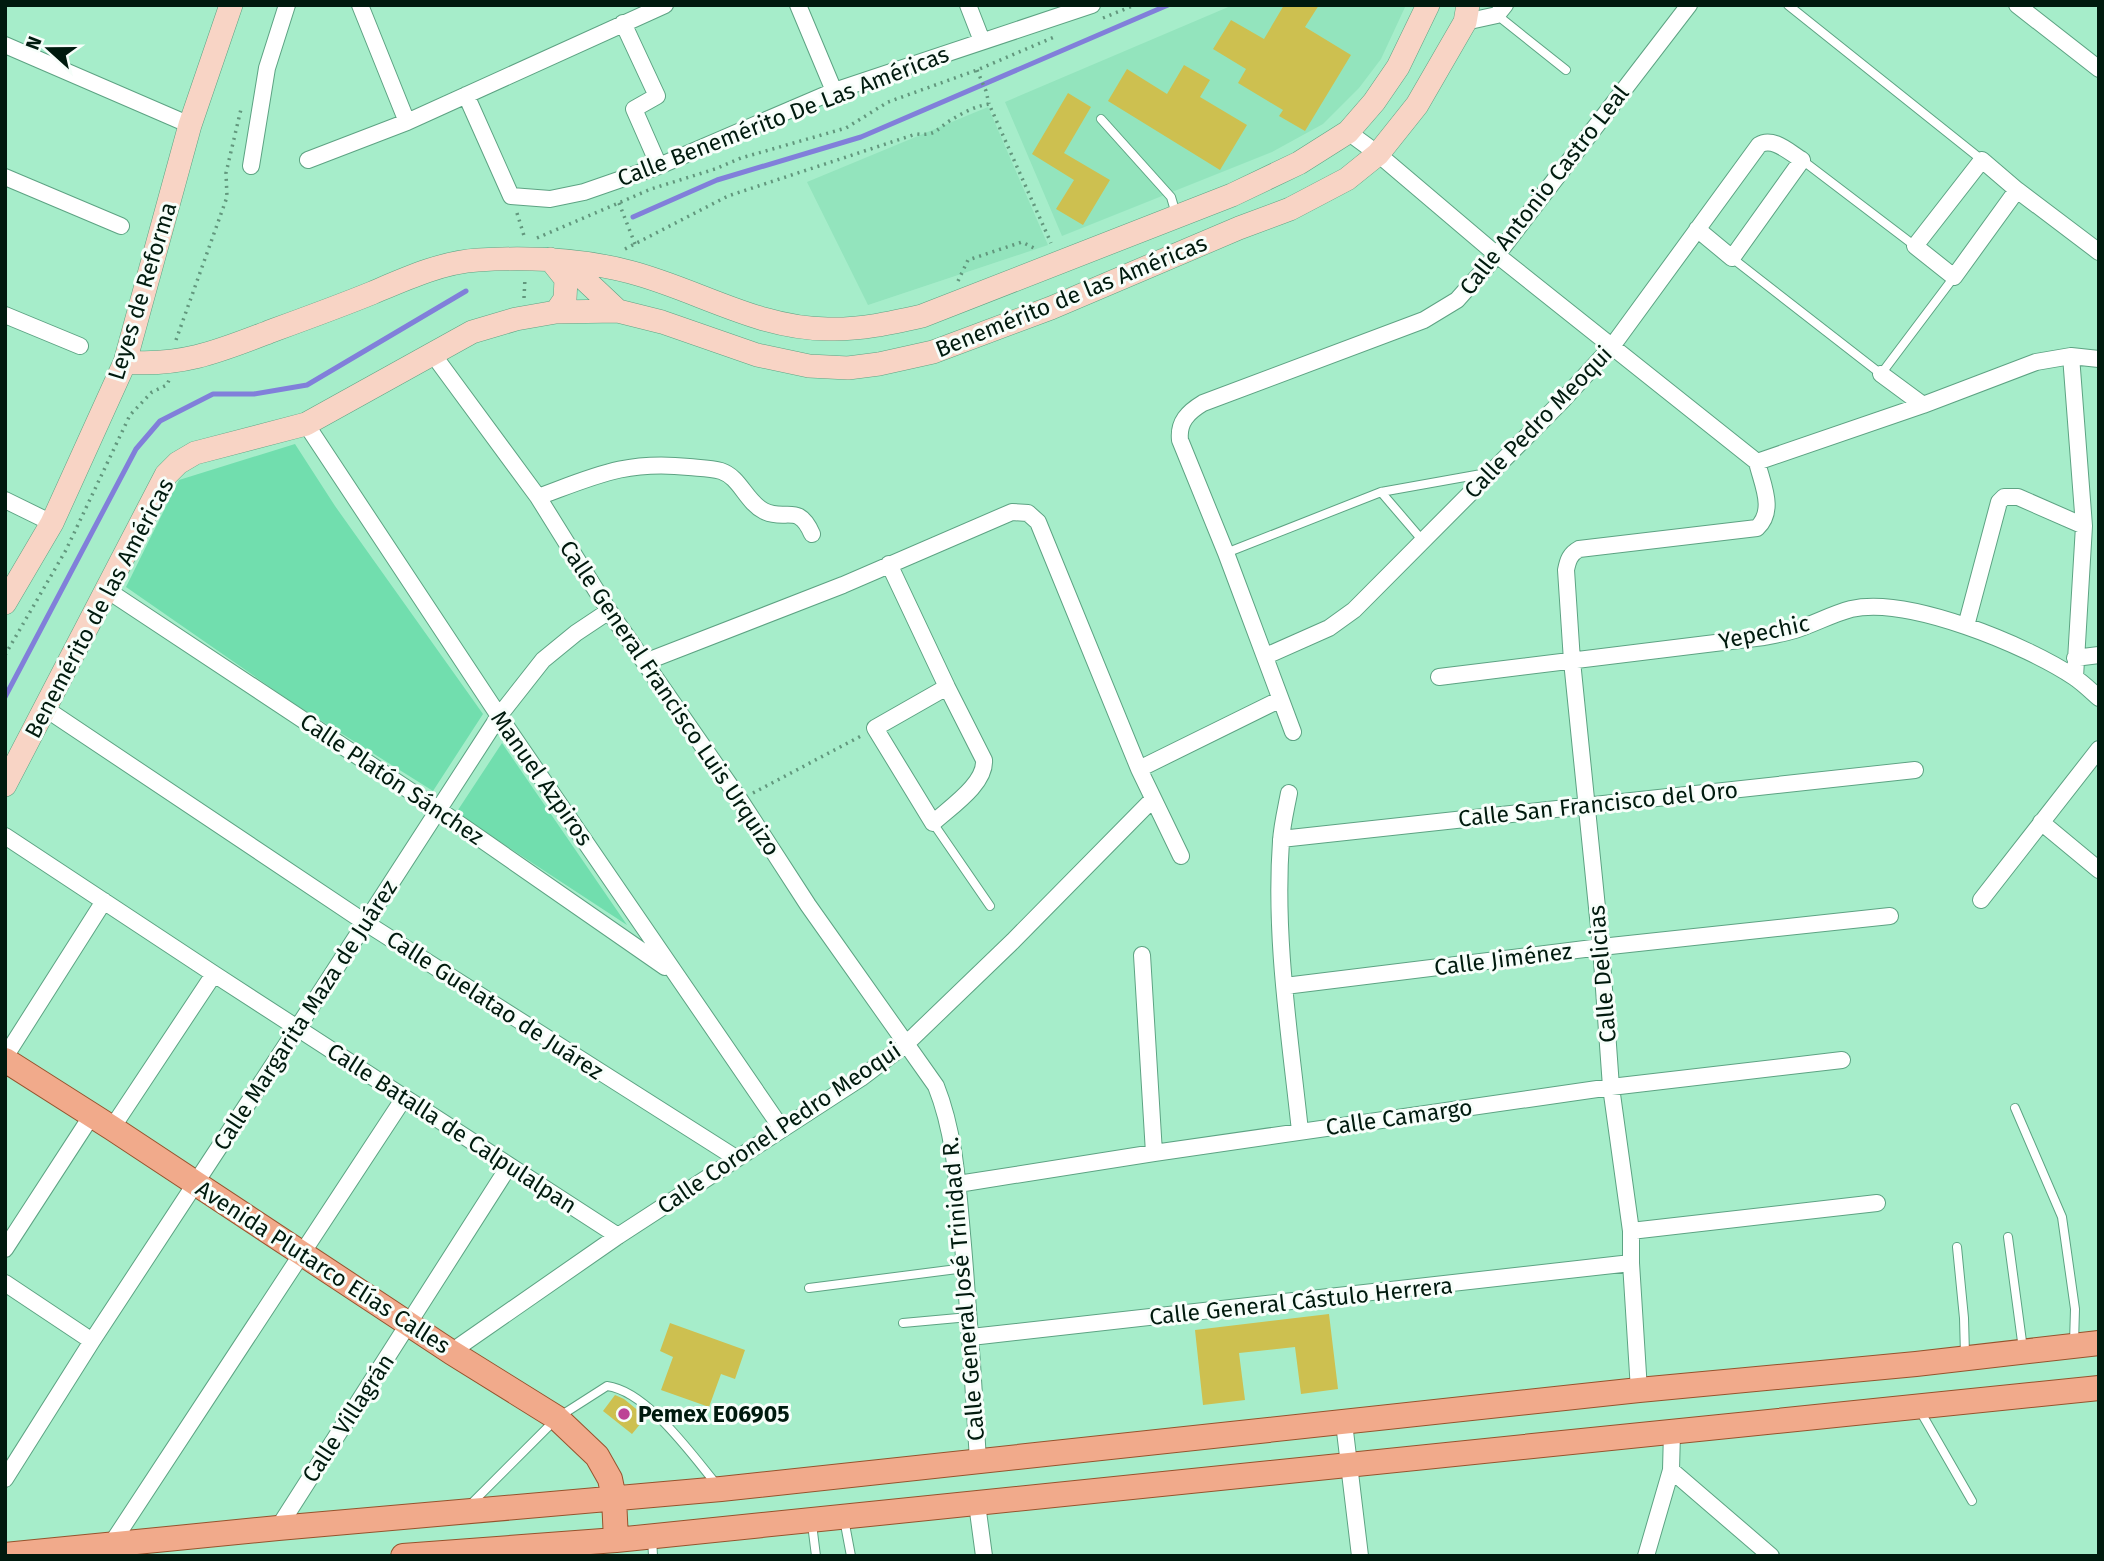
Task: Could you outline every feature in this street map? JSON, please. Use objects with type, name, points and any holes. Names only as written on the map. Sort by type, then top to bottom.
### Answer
[{"type":"main road","name":"Avenida Plutarco Elías Calles","points":[[5,1059],[451,1352],[557,1418],[597,1456],[610,1479],[617,1548]]},
{"type":"main road","points":[[5,1555],[721,1489],[2099,1343]]},
{"type":"main road","points":[[413,1555],[652,1546],[811,1519],[2099,1388]]},
{"type":"street","name":"Leyes de Reforma","points":[[5,603],[52,523],[125,362],[190,125],[231,5]]},
{"type":"street","points":[[251,166],[267,68],[288,5]]},
{"type":"street","points":[[360,5],[407,122]]},
{"type":"street","points":[[308,160],[407,122],[623,23],[640,10],[665,5]]},
{"type":"street","points":[[798,5],[834,92]]},
{"type":"street","points":[[968,5],[982,41]]},
{"type":"street","name":"Benemérito de las Américas","points":[[125,362],[174,361],[217,353],[428,271],[474,260],[560,261],[629,271],[777,322],[827,329],[880,325],[922,316],[1232,195],[1299,163],[1348,132],[1374,102],[1398,67],[1428,5]]},
{"type":"street","name":"Calle Antonio Castro Leal","points":[[1227,553],[1180,440],[1182,423],[1190,411],[1203,403],[1424,320],[1457,300],[1497,255],[1689,5]]},
{"type":"street","points":[[2017,5],[2099,69]]},
{"type":"street","points":[[1466,14],[1501,10]]},
{"type":"street","name":"Calle Benemérito De Las Américas","points":[[466,95],[510,196],[550,199],[584,192],[659,166],[834,92],[982,41],[1094,13]]},
{"type":"street","name":"Benemérito de las Américas","points":[[5,785],[166,475],[178,463],[195,453],[306,424],[472,332],[516,319],[556,312],[618,311],[757,355],[809,366],[848,368],[933,352],[1051,309],[1239,228],[1290,209],[1347,179],[1378,154],[1417,106],[1466,14]]},
{"type":"street","points":[[623,23],[657,96],[634,109],[659,166]]},
{"type":"street","points":[[5,45],[190,125]]},
{"type":"street","points":[[1348,132],[1378,154],[1497,255],[1757,462],[1923,405],[2036,362],[2071,356],[2099,359]]},
{"type":"street","name":"Calle Pedro Meoqui","points":[[1266,656],[1329,628],[1346,616],[1562,401],[1612,345],[1759,145],[1767,142],[1775,144],[1802,160]]},
{"type":"street","points":[[1697,229],[1732,258],[1802,160]]},
{"type":"street","points":[[2017,190],[1954,277],[1915,246],[1982,160],[2099,252]]},
{"type":"street","points":[[5,177],[121,226]]},
{"type":"street","points":[[560,261],[618,311]]},
{"type":"street","points":[[556,312],[565,299],[566,279],[560,261]]},
{"type":"street","points":[[5,314],[80,346]]},
{"type":"street","points":[[922,316],[933,352]]},
{"type":"street","name":"Calle General Francisco Luis Urquizo","points":[[432,353],[538,496],[609,611],[740,800],[808,905],[906,1044]]},
{"type":"street","points":[[2071,356],[2084,526],[2075,677]]},
{"type":"street","points":[[1881,374],[1923,405]]},
{"type":"street","name":"Manuel Azpiros","points":[[306,424],[499,716],[782,1129]]},
{"type":"street","name":"Calle Delicias","points":[[1639,1390],[1630,1263],[1631,1231],[1611,1087],[1601,947],[1572,661],[1566,570],[1568,559],[1579,549],[1750,530],[1762,523],[1768,504],[1757,462]]},
{"type":"street","points":[[538,496],[626,467],[674,466],[710,469],[731,476],[755,505],[767,513],[798,515],[806,521],[812,534]]},
{"type":"street","points":[[1966,626],[1999,502],[2004,497],[2018,497],[2084,526]]},
{"type":"street","points":[[5,500],[52,523]]},
{"type":"street","points":[[645,662],[843,585],[1012,512],[1028,513],[1038,522],[1139,769],[1181,856]]},
{"type":"street","points":[[1227,553],[1293,732]]},
{"type":"street","points":[[889,564],[985,765],[982,777],[933,823],[875,728],[947,687]]},
{"type":"street","name":"Calle Platón Sánchez","points":[[107,590],[439,810],[674,973]]},
{"type":"street","name":"Yepechic","points":[[1439,677],[1764,637],[1796,630],[1852,609],[1880,606],[1966,626],[2021,649],[2075,677],[2099,698]]},
{"type":"street","name":"Calle Margarita Maza de Juárez","points":[[5,1479],[92,1340],[499,716],[544,660],[576,633],[609,611]]},
{"type":"street","points":[[2076,658],[2099,655]]},
{"type":"street","points":[[1139,769],[1279,700]]},
{"type":"street","name":"Calle Guelatao de Juárez","points":[[46,709],[366,923],[736,1158]]},
{"type":"street","points":[[1981,900],[2099,749]]},
{"type":"street","name":"Calle San Francisco del Oro","points":[[1281,839],[1915,770]]},
{"type":"street","points":[[1289,793],[1281,839],[1280,911],[1300,1131]]},
{"type":"street","name":"Calle Coronel Pedro Meoqui","points":[[451,1352],[618,1236],[861,1078],[906,1044],[1013,941],[1153,799]]},
{"type":"street","points":[[2041,822],[2099,870]]},
{"type":"street","name":"Calle Batalla de Calpulalpan","points":[[5,836],[618,1236]]},
{"type":"street","points":[[5,1059],[104,901]]},
{"type":"street","name":"Calle Jiménez","points":[[1285,986],[1601,947],[1890,916]]},
{"type":"street","points":[[1142,955],[1154,1153]]},
{"type":"street","points":[[5,1249],[214,974]]},
{"type":"street","name":"Calle General José Trinidad R.","points":[[906,1044],[936,1086],[945,1110],[958,1184],[978,1461]]},
{"type":"street","name":"Calle Camargo","points":[[958,1184],[1300,1131],[1611,1087],[1842,1060]]},
{"type":"street","points":[[110,1546],[404,1098]]},
{"type":"street","name":"Calle Villagrán","points":[[278,1528],[509,1166]]},
{"type":"street","points":[[1631,1231],[1877,1203]]},
{"type":"street","name":"Calle General Cástulo Herrera","points":[[971,1337],[1630,1263]]},
{"type":"street","points":[[5,1283],[92,1340]]},
{"type":"street","points":[[1344,1423],[1360,1556]]},
{"type":"street","points":[[1646,1556],[1671,1471],[1672,1432]]},
{"type":"street","points":[[1671,1471],[1771,1556]]},
{"type":"street","points":[[977,1503],[984,1556]]},
{"type":"lane","points":[[1788,5],[1982,160]]},
{"type":"lane","points":[[1501,10],[1566,70]]},
{"type":"lane","points":[[1101,119],[1171,197],[1176,217]]},
{"type":"lane","points":[[1802,160],[1915,246]]},
{"type":"lane","points":[[1732,258],[1881,374],[1954,277]]},
{"type":"lane","points":[[1227,553],[1381,492],[1489,473]]},
{"type":"lane","points":[[1381,492],[1423,541]]},
{"type":"lane","points":[[933,823],[990,906]]},
{"type":"lane","points":[[2015,1108],[2062,1217],[2075,1309],[2074,1346]]},
{"type":"lane","points":[[2008,1237],[2023,1352]]},
{"type":"lane","points":[[1957,1247],[1965,1358]]},
{"type":"lane","points":[[809,1288],[965,1268]]},
{"type":"lane","points":[[903,1323],[969,1317]]},
{"type":"lane","points":[[463,1512],[557,1418],[607,1386],[615,1387],[653,1410],[721,1489]]},
{"type":"lane","points":[[1917,1407],[1972,1501]]},
{"type":"lane","points":[[844,1516],[851,1556]]},
{"type":"lane","points":[[811,1519],[816,1556]]},
{"type":"path","points":[[1094,13],[1135,5]]},
{"type":"path","points":[[526,243],[651,189],[741,158],[846,128],[888,102],[977,70],[1060,35]]},
{"type":"path","points":[[977,70],[989,104],[1053,248]]},
{"type":"path","points":[[630,256],[617,253],[729,196],[916,134],[929,135],[941,130],[949,121],[989,104]]},
{"type":"path","points":[[5,655],[66,550],[130,415],[152,392],[167,385],[174,361],[173,350],[226,197],[226,173],[242,105]]},
{"type":"path","points":[[619,203],[635,243]]},
{"type":"path","points":[[954,289],[968,260],[1022,242],[1043,253]]},
{"type":"path","points":[[740,800],[875,728]]},
{"type":"shaded area","points":[[1233,5],[1406,5],[1381,59],[1359,88],[1323,124],[1272,152],[1062,236],[1005,102]]},
{"type":"shaded area","points":[[988,107],[1048,245],[868,305],[807,182]]},
{"type":"shaded area","points":[[295,444],[335,506],[483,714],[433,791],[293,703],[126,587],[179,480]]},
{"type":"shaded area","points":[[502,743],[627,925],[456,813]]},
{"type":"building","points":[[1284,5],[1319,5],[1305,27],[1351,55],[1305,131],[1279,116],[1283,110],[1238,83],[1246,69],[1213,49],[1231,20],[1264,39]]},
{"type":"building","points":[[1184,65],[1210,80],[1200,97],[1247,125],[1220,170],[1108,101],[1127,69],[1167,94]]},
{"type":"building","points":[[1068,93],[1091,107],[1064,153],[1110,180],[1083,225],[1056,209],[1074,180],[1032,154]]},
{"type":"building","points":[[1329,1314],[1338,1389],[1301,1394],[1295,1347],[1239,1353],[1245,1400],[1203,1405],[1195,1330]]},
{"type":"building","points":[[670,1323],[745,1350],[735,1379],[721,1374],[709,1407],[661,1390],[673,1357],[660,1351]]},
{"type":"building","name":"Pemex E06905","points":[[615,1395],[646,1417],[632,1434],[603,1411]]},
{"type":"waterway","points":[[633,217],[717,180],[861,137],[1168,5]]},
{"type":"waterway","points":[[5,697],[136,449],[160,421],[213,394],[254,394],[307,385],[466,291]]},
{"type":"place","name":"Pemex E06905","points":[[624,1414]]}]
